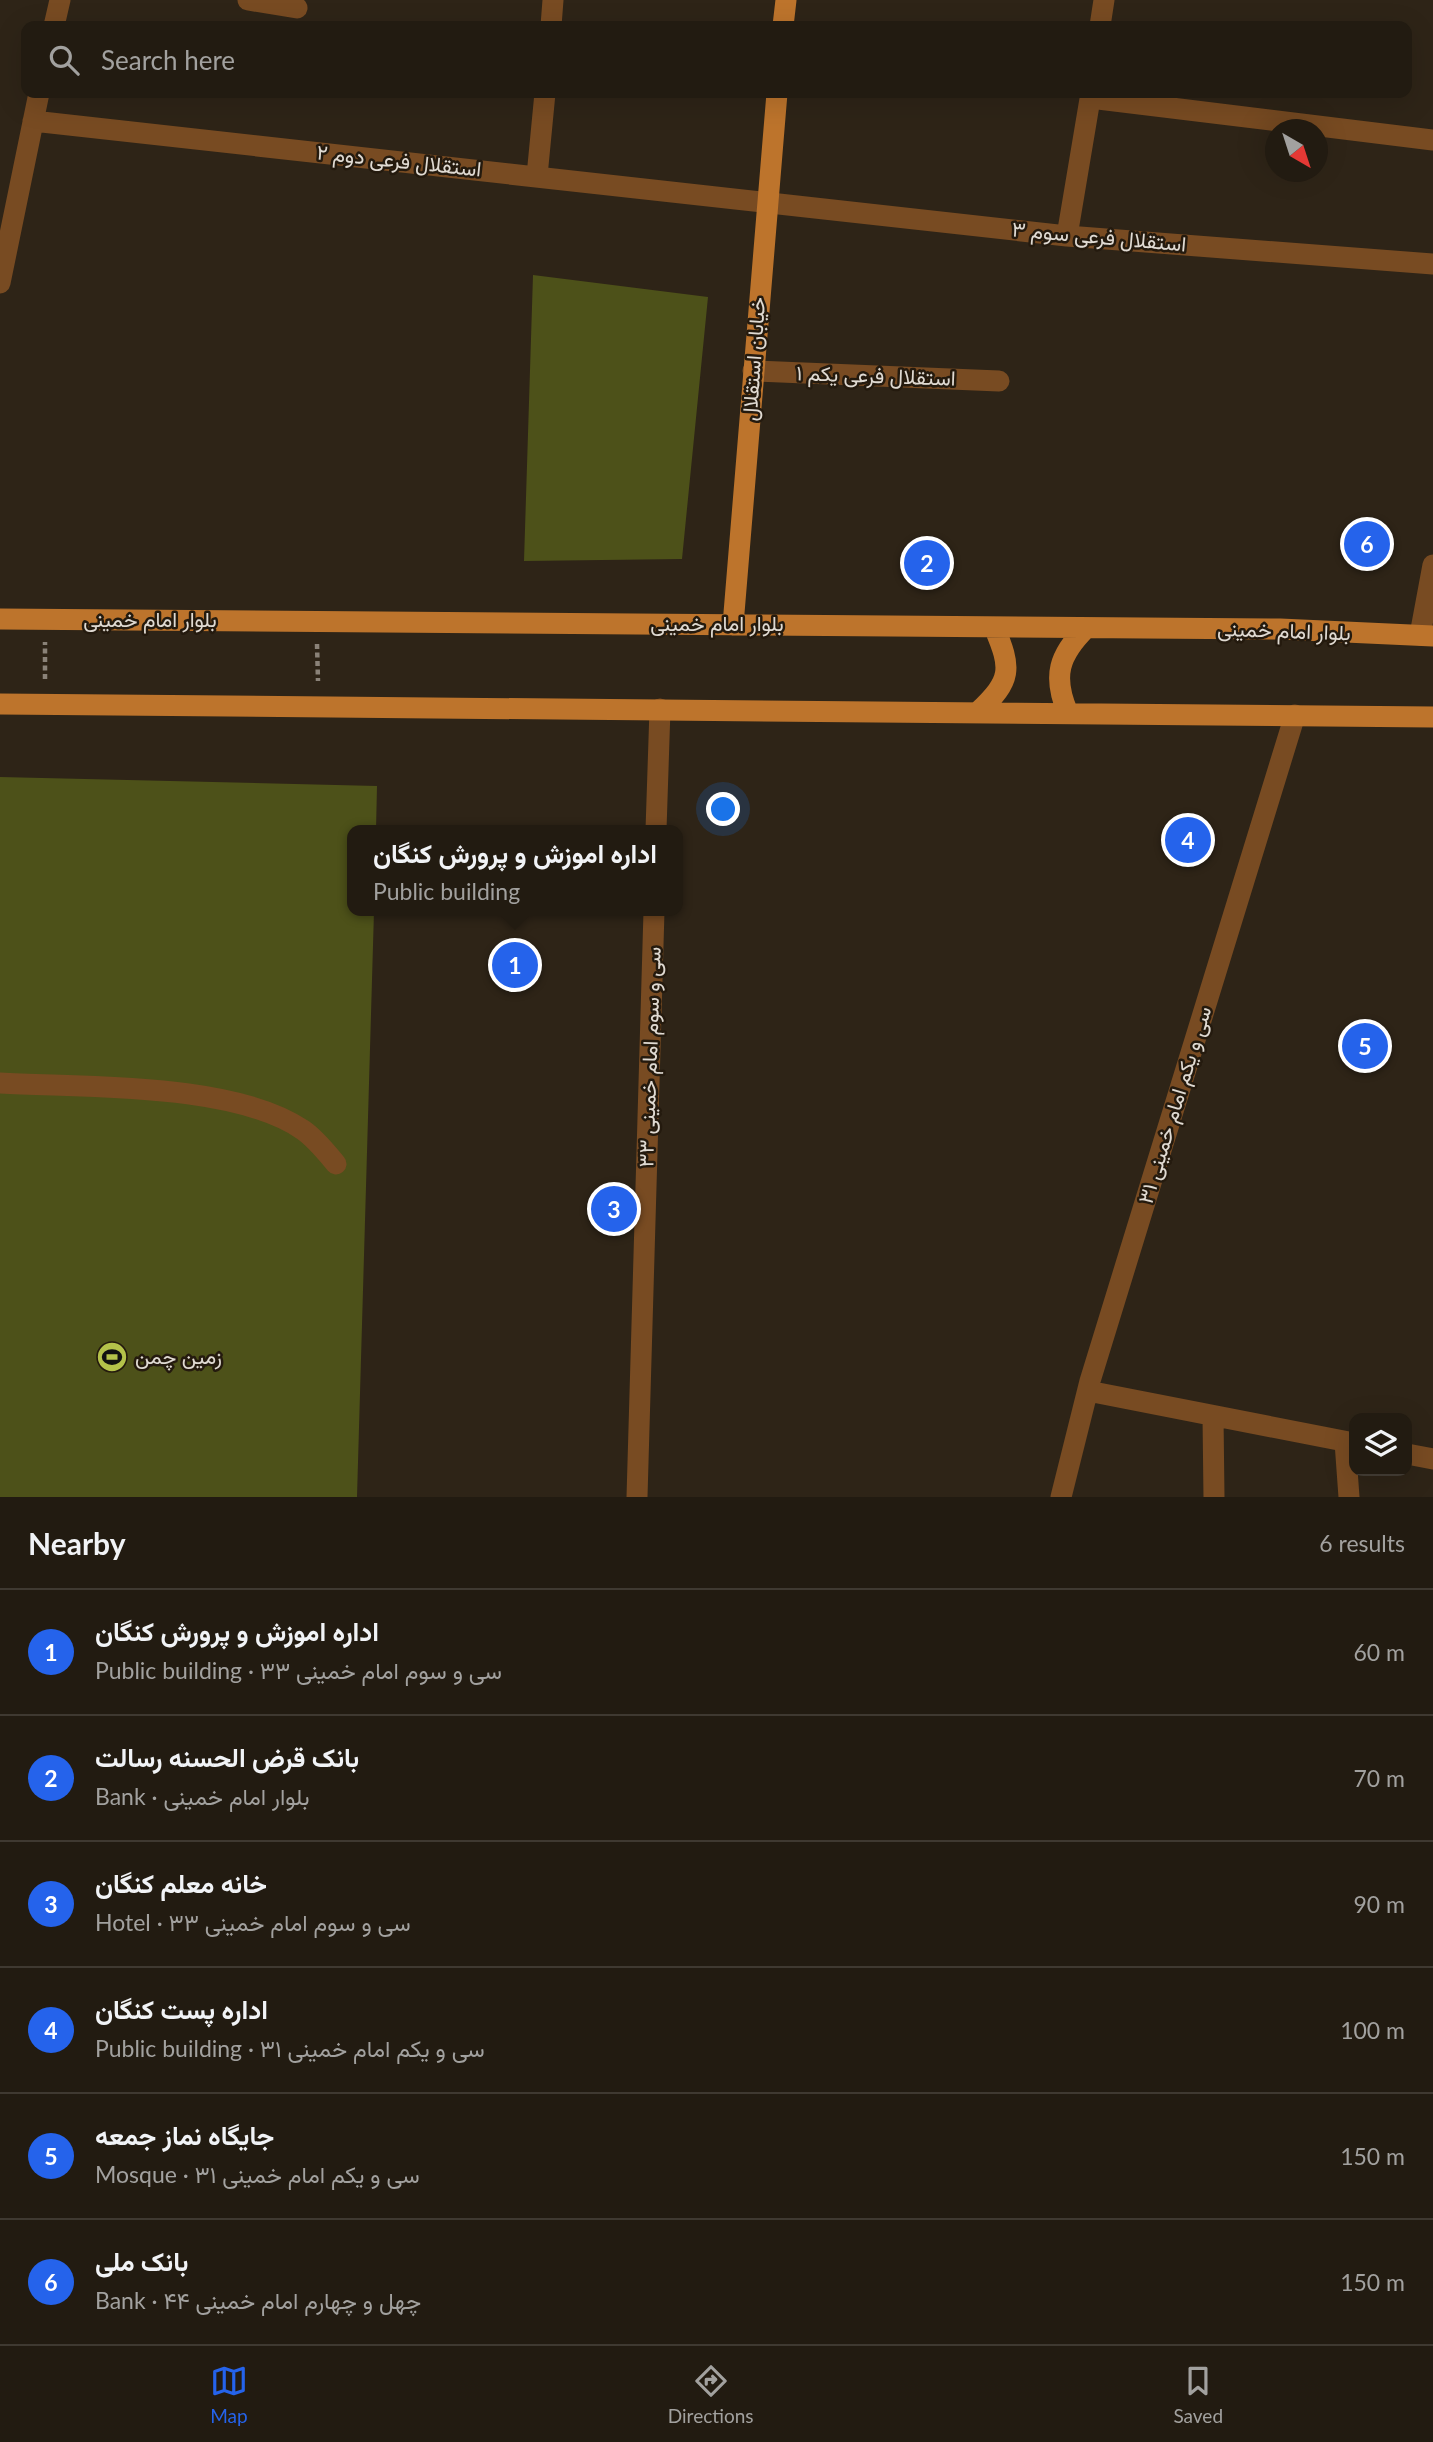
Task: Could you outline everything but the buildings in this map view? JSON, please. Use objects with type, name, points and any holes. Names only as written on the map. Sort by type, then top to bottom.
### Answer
[{"type":"main road","points":[[784,21],[786,0]]},
{"type":"main road","name":"خیابان استقلال","points":[[733,625],[776,98]]},
{"type":"main road","name":"بلوار امام خمینی","points":[[0,619],[1280,629],[1427,635]]},
{"type":"main road","points":[[978,712],[1000,692],[1008,672],[1006,654],[994,627]]},
{"type":"main road","points":[[1068,713],[1058,691],[1060,668],[1069,646],[1086,628]]},
{"type":"main road","points":[[0,704],[1433,717]]},
{"type":"street","points":[[55,21],[60,0]]},
{"type":"street","points":[[248,0],[297,8]]},
{"type":"street","points":[[551,21],[553,0]]},
{"type":"street","points":[[1101,21],[1104,0]]},
{"type":"street","points":[[0,283],[9,192],[38,98]]},
{"type":"street","points":[[537,176],[545,98]]},
{"type":"street","points":[[1067,236],[1090,98]]},
{"type":"street","points":[[1113,98],[1433,140]]},
{"type":"street","name":"استقلال فرعی دوم ۲","points":[[33,121],[766,201]]},
{"type":"street","name":"استقلال فرعی سوم ۳","points":[[766,201],[1067,236],[1433,264]]},
{"type":"street","name":"استقلال فرعی یکم ۱","points":[[753,371],[999,381]]},
{"type":"street","points":[[1427,635],[1433,565]]},
{"type":"street","points":[[656,825],[660,709]]},
{"type":"street","name":"سی و یکم امام خمینی ۳۱","points":[[1061,1497],[1088,1391],[1295,715]]},
{"type":"street","name":"سی و سوم امام خمینی ۳۳","points":[[637,1497],[654,916]]},
{"type":"street","points":[[0,1083],[185,1094],[230,1103],[275,1115],[303,1130],[337,1164]]},
{"type":"street","points":[[1088,1391],[1349,1443]]},
{"type":"street","points":[[1213,1416],[1214,1497]]},
{"type":"street","points":[[1412,1455],[1433,1459]]},
{"type":"street","points":[[1349,1476],[1349,1497]]},
{"type":"path","points":[[44,704],[45,619]]},
{"type":"path","points":[[317,621],[319,706]]},
{"type":"green space","points":[[533,275],[708,297],[682,559],[524,561]]},
{"type":"green space","points":[[0,777],[377,786],[376,825],[347,825],[347,916],[374,916],[357,1497],[0,1497]]},
{"type":"place","name":"بانک ملی","points":[[1367,544]]},
{"type":"place","name":"بانک قرض الحسنه رسالت","points":[[927,563]]},
{"type":"place","name":"اداره پست کنگان","points":[[1188,840]]},
{"type":"place","name":"اداره اموزش و پرورش کنگان","points":[[515,965]]},
{"type":"place","name":"جایگاه نماز جمعه","points":[[1365,1046]]},
{"type":"place","name":"خانه معلم کنگان","points":[[614,1209]]},
{"type":"place","name":"زمین چمن","points":[[112,1357]]}]
